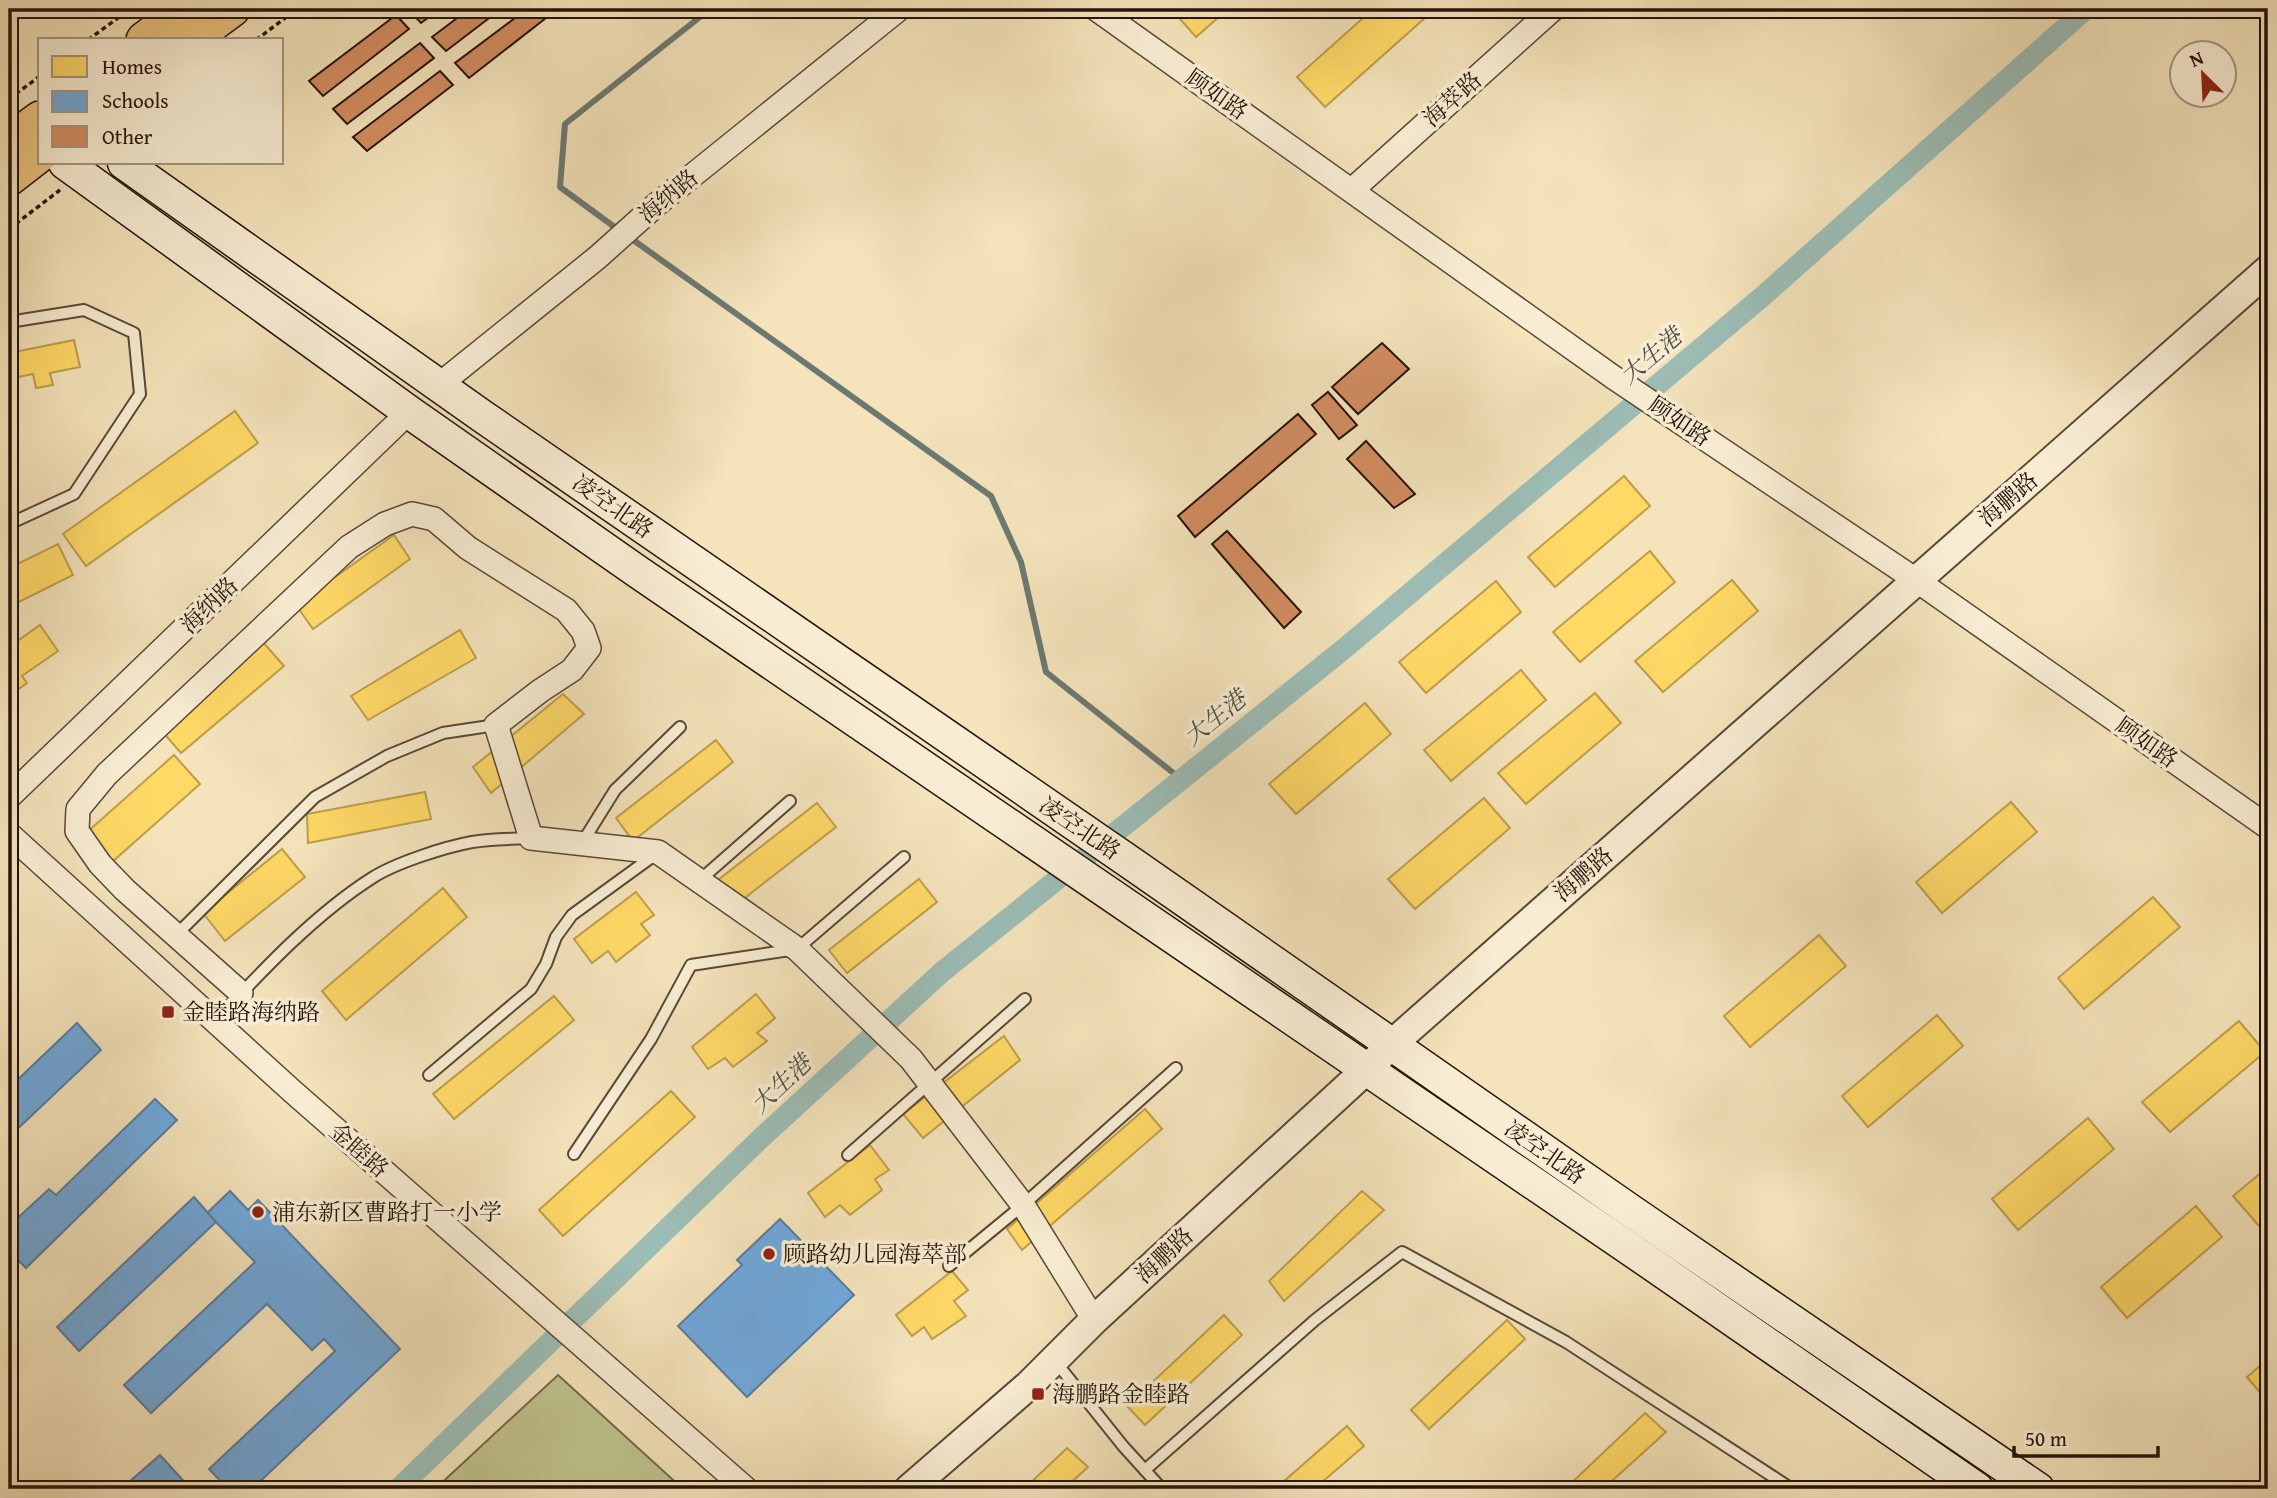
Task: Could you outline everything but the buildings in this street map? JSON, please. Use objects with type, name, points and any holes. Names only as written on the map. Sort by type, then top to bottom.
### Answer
[{"type":"main road","points":[[147,38],[185,9]]},
{"type":"main road","points":[[193,38],[232,9]]},
{"type":"main road","points":[[9,142],[38,123]]},
{"type":"main road","points":[[9,178],[38,156]]},
{"type":"main road","name":"凌空北路","points":[[125,164],[439,385],[1628,1209],[2038,1489]]},
{"type":"main road","name":"凌空北路","points":[[72,168],[409,412],[638,572],[1977,1489]]},
{"type":"street","name":"海纳路","points":[[439,385],[899,9]]},
{"type":"street","name":"顾如路","points":[[1097,9],[1613,377],[1916,580],[2268,827]]},
{"type":"street","name":"海萃路","points":[[1352,190],[1553,9]]},
{"type":"street","name":"海鹏路","points":[[909,1489],[1029,1385],[1094,1320],[1392,1044],[2268,270]]},
{"type":"street","name":"海纳路","points":[[9,797],[409,412]]},
{"type":"street","points":[[241,993],[175,936],[100,864],[77,831],[78,809],[107,774],[349,547],[384,524],[412,514],[434,519],[468,548],[566,610],[583,631],[589,648],[572,670],[496,726],[531,838],[658,852],[797,949],[911,1059],[1023,1205],[1094,1320]]},
{"type":"street","name":"金睦路","points":[[9,834],[215,1021],[746,1489]]},
{"type":"lane","points":[[9,322],[84,310],[134,332],[140,394],[74,494],[9,524]]},
{"type":"lane","points":[[175,936],[315,797],[387,756],[443,733],[496,726]]},
{"type":"lane","points":[[582,843],[615,790],[680,727]]},
{"type":"lane","points":[[700,880],[790,801]]},
{"type":"lane","points":[[215,1021],[325,912],[374,877],[412,860],[471,842],[531,838]]},
{"type":"lane","points":[[429,1075],[531,989],[546,964],[556,937],[572,915],[658,852]]},
{"type":"lane","points":[[574,1154],[651,1039],[691,965],[797,949],[904,857]]},
{"type":"lane","points":[[848,1155],[1025,999]]},
{"type":"lane","points":[[949,1266],[1023,1205],[1176,1068]]},
{"type":"lane","points":[[1145,1469],[1315,1320],[1402,1252],[1566,1342],[1792,1489]]},
{"type":"lane","points":[[1053,1359],[1123,1446],[1162,1489]]},
{"type":"path","points":[[91,38],[130,9]]},
{"type":"path","points":[[259,38],[297,9]]},
{"type":"path","points":[[9,99],[38,77]]},
{"type":"path","points":[[9,229],[72,168]]},
{"type":"green space","points":[[558,1375],[683,1489],[435,1489]]},
{"type":"waterway","points":[[620,231],[560,187],[565,124],[710,9]]},
{"type":"waterway","name":"大生港","points":[[398,1489],[760,1139],[942,972],[1345,648],[1763,296],[2086,9]]},
{"type":"waterway","points":[[629,237],[991,496],[1021,562],[1046,672],[1181,779]]},
{"type":"place","name":"金睦路海纳路","points":[[168,1012]]},
{"type":"place","name":"浦东新区曹路打一小学","points":[[258,1212]]},
{"type":"place","name":"顾路幼儿园海萃部","points":[[769,1254]]},
{"type":"place","name":"海鹏路金睦路","points":[[1038,1394]]}]
